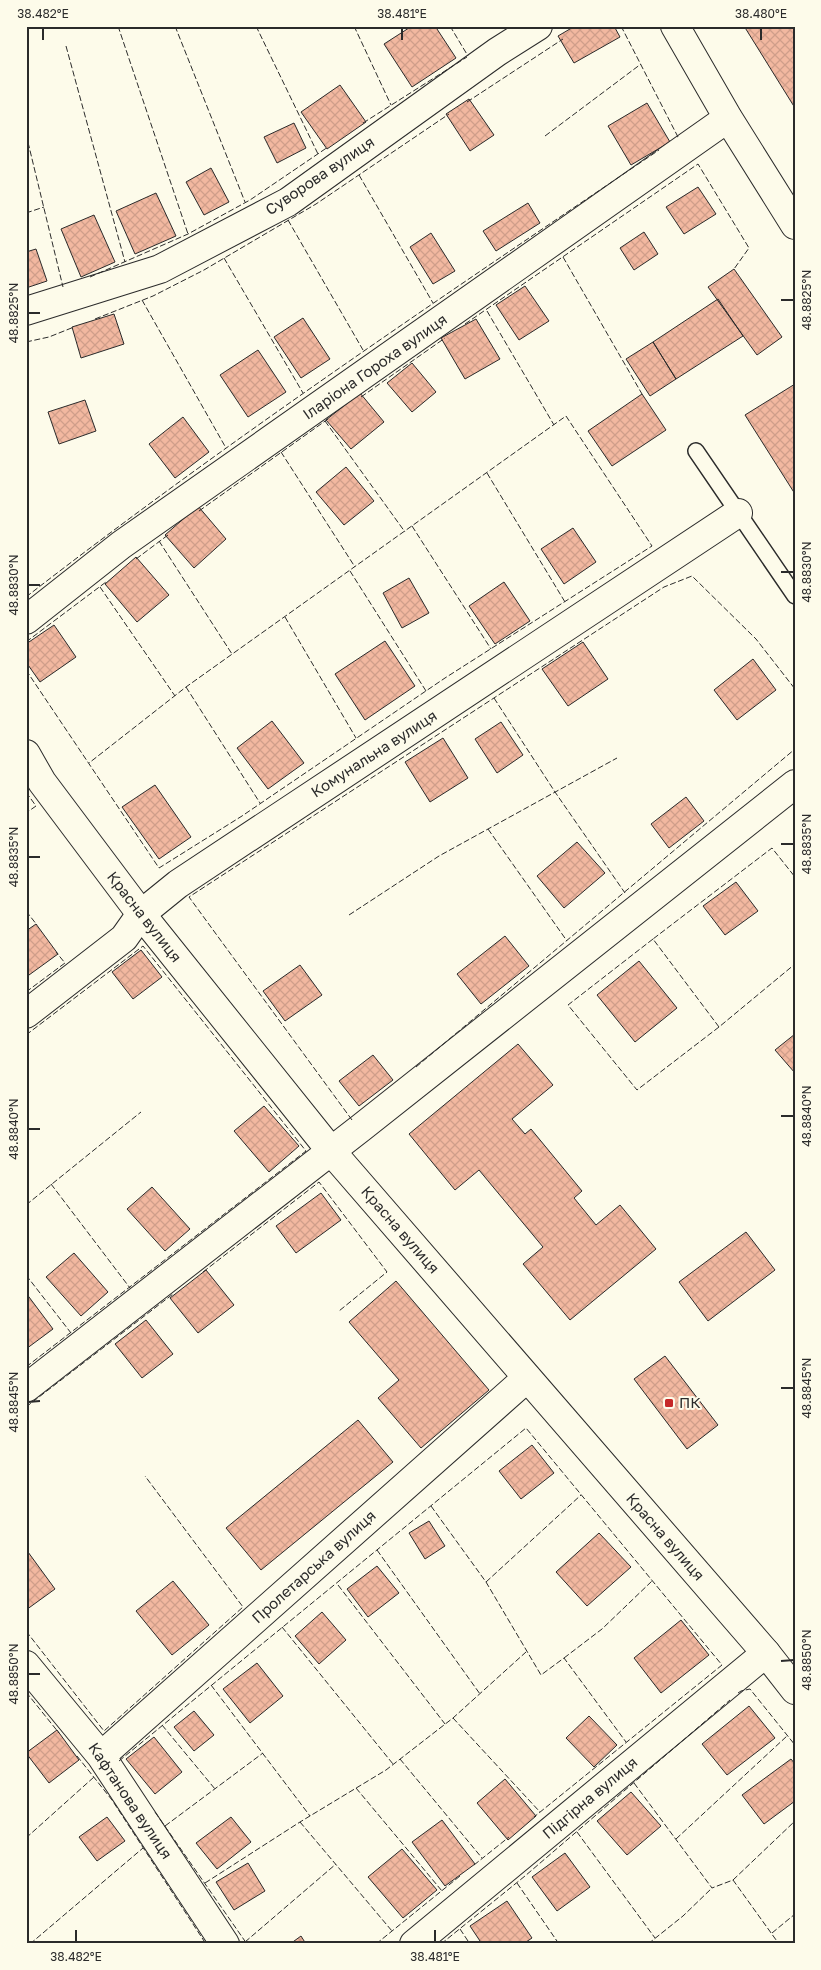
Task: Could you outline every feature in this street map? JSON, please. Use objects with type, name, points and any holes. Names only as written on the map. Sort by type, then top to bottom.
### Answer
[{"type":"street","name":"Суворова вулиця","points":[[26,311],[160,269],[288,202],[497,52],[538,26]]},
{"type":"street","points":[[676,26],[728,118],[795,225]]},
{"type":"street","name":"Іларіона Гороха вулиця","points":[[26,620],[129,540],[728,118]]},
{"type":"street","name":"Комунальна вулиця","points":[[26,1014],[124,938],[141,914],[178,884],[738,513]]},
{"type":"street","name":"Красна вулиця","points":[[26,754],[42,782],[141,914],[331,1151],[766,1653],[795,1690]]},
{"type":"street","points":[[26,1388],[331,1151],[795,784]]},
{"type":"street","name":"Пролетарська вулиця","points":[[101,1756],[527,1378]]},
{"type":"street","name":"Підгірна вулиця","points":[[414,1944],[766,1653]]},
{"type":"street","name":"Кафтанова вулиця","points":[[26,1665],[101,1756],[225,1944]]},
{"type":"lane","points":[[696,452],[795,596]]},
{"type":"building","points":[[412,26],[435,26],[456,58],[412,87],[384,44]]},
{"type":"building","points":[[575,26],[614,26],[620,37],[574,63],[558,36]]},
{"type":"building","points":[[744,26],[795,26],[795,108]]},
{"type":"building","points":[[340,85],[366,122],[327,149],[301,112]]},
{"type":"building","points":[[469,99],[494,135],[470,151],[446,114]]},
{"type":"building","points":[[647,103],[670,142],[631,165],[608,126]]},
{"type":"building","points":[[294,123],[306,148],[277,163],[264,137]]},
{"type":"building","points":[[211,168],[229,202],[204,215],[186,182]]},
{"type":"building","points":[[698,187],[716,214],[684,234],[666,207]]},
{"type":"building","points":[[156,193],[176,236],[135,254],[116,211]]},
{"type":"building","points":[[528,203],[540,223],[496,251],[483,231]]},
{"type":"building","points":[[94,215],[115,262],[81,277],[61,229]]},
{"type":"building","points":[[644,232],[658,254],[634,270],[620,248]]},
{"type":"building","points":[[431,233],[455,271],[433,284],[410,247]]},
{"type":"building","points":[[36,249],[47,281],[26,288],[26,252]]},
{"type":"building","points":[[734,269],[782,337],[757,355],[708,287]]},
{"type":"building","points":[[525,286],[549,321],[519,340],[496,305]]},
{"type":"building","points":[[718,299],[743,336],[676,379],[653,342]]},
{"type":"building","points":[[114,314],[124,344],[81,358],[72,327]]},
{"type":"building","points":[[303,318],[330,359],[301,378],[274,337]]},
{"type":"building","points":[[476,319],[500,359],[465,379],[441,338]]},
{"type":"building","points":[[653,342],[676,379],[650,396],[626,359]]},
{"type":"building","points":[[258,350],[286,392],[248,417],[220,375]]},
{"type":"building","points":[[412,363],[436,392],[412,412],[387,383]]},
{"type":"building","points":[[795,384],[795,494],[745,415]]},
{"type":"building","points":[[360,393],[384,422],[351,449],[326,420]]},
{"type":"building","points":[[642,394],[666,430],[612,466],[588,431]]},
{"type":"building","points":[[85,400],[96,431],[59,444],[48,412]]},
{"type":"building","points":[[183,417],[209,452],[175,478],[149,444]]},
{"type":"building","points":[[346,467],[374,501],[344,525],[316,492]]},
{"type":"building","points":[[198,506],[226,539],[194,568],[165,535]]},
{"type":"building","points":[[573,528],[596,562],[564,584],[541,549]]},
{"type":"building","points":[[136,557],[169,595],[137,622],[105,584]]},
{"type":"building","points":[[409,578],[429,613],[402,628],[383,593]]},
{"type":"building","points":[[504,582],[530,621],[495,644],[469,606]]},
{"type":"building","points":[[54,625],[76,657],[40,682],[26,662],[26,644]]},
{"type":"building","points":[[385,641],[415,686],[365,720],[335,674]]},
{"type":"building","points":[[583,642],[608,679],[568,706],[542,669]]},
{"type":"building","points":[[753,659],[776,690],[737,720],[714,690]]},
{"type":"building","points":[[272,721],[304,763],[268,789],[237,748]]},
{"type":"building","points":[[501,722],[523,755],[497,773],[475,739]]},
{"type":"building","points":[[443,738],[468,778],[430,802],[405,762]]},
{"type":"building","points":[[155,785],[191,837],[159,859],[122,807]]},
{"type":"building","points":[[686,797],[704,821],[669,848],[651,824]]},
{"type":"building","points":[[577,842],[605,873],[564,908],[537,876]]},
{"type":"building","points":[[736,882],[758,911],[725,935],[703,906]]},
{"type":"building","points":[[36,924],[58,954],[29,975],[26,971],[26,931]]},
{"type":"building","points":[[505,936],[529,966],[481,1004],[457,974]]},
{"type":"building","points":[[141,950],[162,977],[133,999],[112,972]]},
{"type":"building","points":[[639,961],[677,1008],[635,1042],[597,995]]},
{"type":"building","points":[[300,965],[322,995],[285,1021],[263,991]]},
{"type":"building","points":[[795,1034],[795,1073],[775,1050]]},
{"type":"building","points":[[518,1044],[553,1085],[512,1119],[525,1134],[531,1129],[582,1191],[574,1198],[596,1225],[620,1205],[656,1249],[570,1320],[523,1264],[543,1247],[479,1170],[455,1190],[409,1134]]},
{"type":"building","points":[[373,1055],[393,1080],[359,1106],[339,1081]]},
{"type":"building","points":[[264,1106],[299,1146],[269,1172],[234,1131]]},
{"type":"building","points":[[152,1187],[190,1229],[165,1251],[127,1209]]},
{"type":"building","points":[[321,1193],[341,1220],[296,1253],[276,1226]]},
{"type":"building","points":[[746,1232],[775,1270],[708,1321],[679,1282]]},
{"type":"building","points":[[74,1253],[108,1292],[81,1316],[46,1277]]},
{"type":"building","points":[[206,1270],[234,1305],[198,1333],[170,1298]]},
{"type":"building","points":[[396,1281],[489,1390],[421,1448],[378,1398],[399,1380],[349,1322]]},
{"type":"building","points":[[26,1293],[53,1329],[26,1349]]},
{"type":"building","points":[[146,1320],[173,1354],[142,1378],[115,1344]]},
{"type":"building","points":[[665,1356],[718,1425],[687,1449],[634,1379]]},
{"type":"building","points":[[358,1420],[393,1462],[261,1570],[226,1528]]},
{"type":"building","points":[[532,1445],[554,1473],[521,1499],[499,1471]]},
{"type":"building","points":[[429,1521],[445,1546],[425,1559],[409,1533]]},
{"type":"building","points":[[599,1533],[631,1567],[587,1606],[556,1572]]},
{"type":"building","points":[[28,1552],[55,1589],[26,1610],[26,1553]]},
{"type":"building","points":[[377,1566],[399,1593],[368,1617],[347,1589]]},
{"type":"building","points":[[173,1581],[209,1625],[172,1655],[136,1611]]},
{"type":"building","points":[[322,1612],[346,1640],[319,1664],[295,1636]]},
{"type":"building","points":[[681,1620],[709,1655],[661,1693],[634,1658]]},
{"type":"building","points":[[257,1663],[283,1696],[250,1723],[223,1689]]},
{"type":"building","points":[[749,1706],[775,1738],[727,1775],[702,1744]]},
{"type":"building","points":[[194,1711],[214,1735],[194,1751],[174,1727]]},
{"type":"building","points":[[589,1716],[617,1745],[594,1767],[566,1738]]},
{"type":"building","points":[[57,1730],[79,1760],[49,1783],[26,1753]]},
{"type":"building","points":[[154,1737],[182,1772],[155,1794],[126,1759]]},
{"type":"building","points":[[791,1759],[795,1764],[795,1801],[764,1824],[742,1795]]},
{"type":"building","points":[[505,1779],[536,1816],[508,1840],[477,1803]]},
{"type":"building","points":[[631,1792],[661,1826],[627,1855],[597,1821]]},
{"type":"building","points":[[107,1817],[125,1841],[97,1861],[79,1837]]},
{"type":"building","points":[[231,1817],[251,1842],[217,1869],[196,1843]]},
{"type":"building","points":[[442,1820],[475,1864],[445,1886],[412,1842]]},
{"type":"building","points":[[402,1849],[437,1890],[403,1918],[368,1877]]},
{"type":"building","points":[[565,1853],[590,1887],[557,1911],[532,1877]]},
{"type":"building","points":[[248,1863],[265,1891],[234,1910],[216,1882]]},
{"type":"building","points":[[507,1901],[532,1938],[523,1944],[482,1944],[470,1926]]},
{"type":"building","points":[[301,1936],[306,1944],[290,1944]]},
{"type":"fence","points":[[118,26],[188,234]]},
{"type":"fence","points":[[175,26],[245,202]]},
{"type":"fence","points":[[256,26],[318,154]]},
{"type":"fence","points":[[354,26],[391,105]]},
{"type":"fence","points":[[450,26],[468,56]]},
{"type":"fence","points":[[621,26],[678,137],[676,138]]},
{"type":"fence","points":[[467,102],[563,39]]},
{"type":"fence","points":[[66,46],[125,262]]},
{"type":"fence","points":[[363,123],[467,57]]},
{"type":"fence","points":[[545,136],[641,64]]},
{"type":"fence","points":[[95,319],[153,296],[204,270],[316,204],[449,114]]},
{"type":"fence","points":[[26,134],[63,287]]},
{"type":"fence","points":[[90,277],[188,234],[250,200],[328,147]]},
{"type":"fence","points":[[26,597],[181,480],[339,368],[659,150]]},
{"type":"fence","points":[[465,324],[698,164],[749,248],[734,269]]},
{"type":"fence","points":[[359,175],[433,303]]},
{"type":"fence","points":[[26,213],[44,207]]},
{"type":"fence","points":[[288,220],[363,350]]},
{"type":"fence","points":[[563,257],[642,394]]},
{"type":"fence","points":[[224,258],[303,393]]},
{"type":"fence","points":[[142,300],[226,448]]},
{"type":"fence","points":[[487,311],[554,425]]},
{"type":"fence","points":[[26,342],[49,337],[74,327]]},
{"type":"fence","points":[[361,397],[445,338]]},
{"type":"fence","points":[[26,670],[159,868],[242,816],[445,678],[652,546],[566,416],[186,687],[89,763]]},
{"type":"fence","points":[[199,511],[328,419]]},
{"type":"fence","points":[[325,421],[405,532]]},
{"type":"fence","points":[[281,452],[355,567]]},
{"type":"fence","points":[[487,473],[565,602]]},
{"type":"fence","points":[[412,526],[491,649]]},
{"type":"fence","points":[[136,559],[168,535]]},
{"type":"fence","points":[[159,541],[232,654]]},
{"type":"fence","points":[[350,571],[426,691]]},
{"type":"fence","points":[[352,1120],[189,897],[664,587],[692,576],[756,639],[795,689]]},
{"type":"fence","points":[[26,642],[106,582]]},
{"type":"fence","points":[[100,587],[175,696]]},
{"type":"fence","points":[[285,617],[356,738]]},
{"type":"fence","points":[[186,687],[260,803]]},
{"type":"fence","points":[[494,698],[555,792],[625,893]]},
{"type":"fence","points":[[416,1067],[795,749]]},
{"type":"fence","points":[[349,915],[439,856],[617,758]]},
{"type":"fence","points":[[26,792],[36,806],[26,813]]},
{"type":"fence","points":[[488,829],[567,941]]},
{"type":"fence","points":[[719,1027],[653,939],[772,848],[795,877]]},
{"type":"fence","points":[[26,911],[37,925]]},
{"type":"fence","points":[[653,939],[568,1005],[637,1090],[719,1027],[795,964]]},
{"type":"fence","points":[[26,1035],[143,946],[306,1151],[26,1367]]},
{"type":"fence","points":[[26,992],[65,963],[56,952]]},
{"type":"fence","points":[[26,1205],[141,1112]]},
{"type":"fence","points":[[203,1272],[319,1182],[387,1272],[339,1311]]},
{"type":"fence","points":[[51,1184],[130,1288]]},
{"type":"fence","points":[[26,1275],[71,1333]]},
{"type":"fence","points":[[26,1407],[173,1294]]},
{"type":"fence","points":[[119,1761],[526,1428],[722,1665],[534,1817]]},
{"type":"fence","points":[[26,1631],[104,1731],[243,1607],[145,1476]]},
{"type":"fence","points":[[486,1582],[581,1495]]},
{"type":"fence","points":[[431,1506],[486,1582],[541,1675],[564,1658],[626,1742]]},
{"type":"fence","points":[[377,1550],[480,1694]]},
{"type":"fence","points":[[564,1658],[602,1629],[652,1581]]},
{"type":"fence","points":[[338,1585],[445,1724]]},
{"type":"fence","points":[[282,1627],[393,1764]]},
{"type":"fence","points":[[205,1883],[386,1770],[453,1718],[526,1652]]},
{"type":"fence","points":[[211,1685],[310,1816]]},
{"type":"fence","points":[[738,1693],[750,1689],[795,1745]]},
{"type":"fence","points":[[26,1692],[59,1733]]},
{"type":"fence","points":[[441,1944],[525,1876],[730,1700]]},
{"type":"fence","points":[[453,1718],[540,1812]]},
{"type":"fence","points":[[162,1725],[215,1789]]},
{"type":"fence","points":[[676,1839],[787,1736]]},
{"type":"fence","points":[[165,1826],[263,1753]]},
{"type":"fence","points":[[77,1756],[112,1800],[206,1944]]},
{"type":"fence","points":[[400,1759],[482,1858]]},
{"type":"fence","points":[[26,1838],[94,1777]]},
{"type":"fence","points":[[634,1783],[712,1888],[733,1880],[779,1944]]},
{"type":"fence","points":[[356,1788],[442,1891]]},
{"type":"fence","points":[[155,1812],[247,1944]]},
{"type":"fence","points":[[733,1880],[795,1821]]},
{"type":"fence","points":[[300,1822],[392,1931]]},
{"type":"fence","points":[[577,1832],[655,1938]]},
{"type":"fence","points":[[474,1865],[509,1837]]},
{"type":"fence","points":[[30,1944],[143,1848]]},
{"type":"fence","points":[[245,1942],[336,1864]]},
{"type":"fence","points":[[376,1944],[460,1876]]},
{"type":"fence","points":[[517,1883],[559,1944]]},
{"type":"fence","points":[[648,1944],[683,1916],[712,1888]]},
{"type":"fence","points":[[772,1933],[795,1914]]},
{"type":"fence","points":[[460,1929],[470,1944]]},
{"type":"place","name":"ПК","points":[[669,1403]]}]
